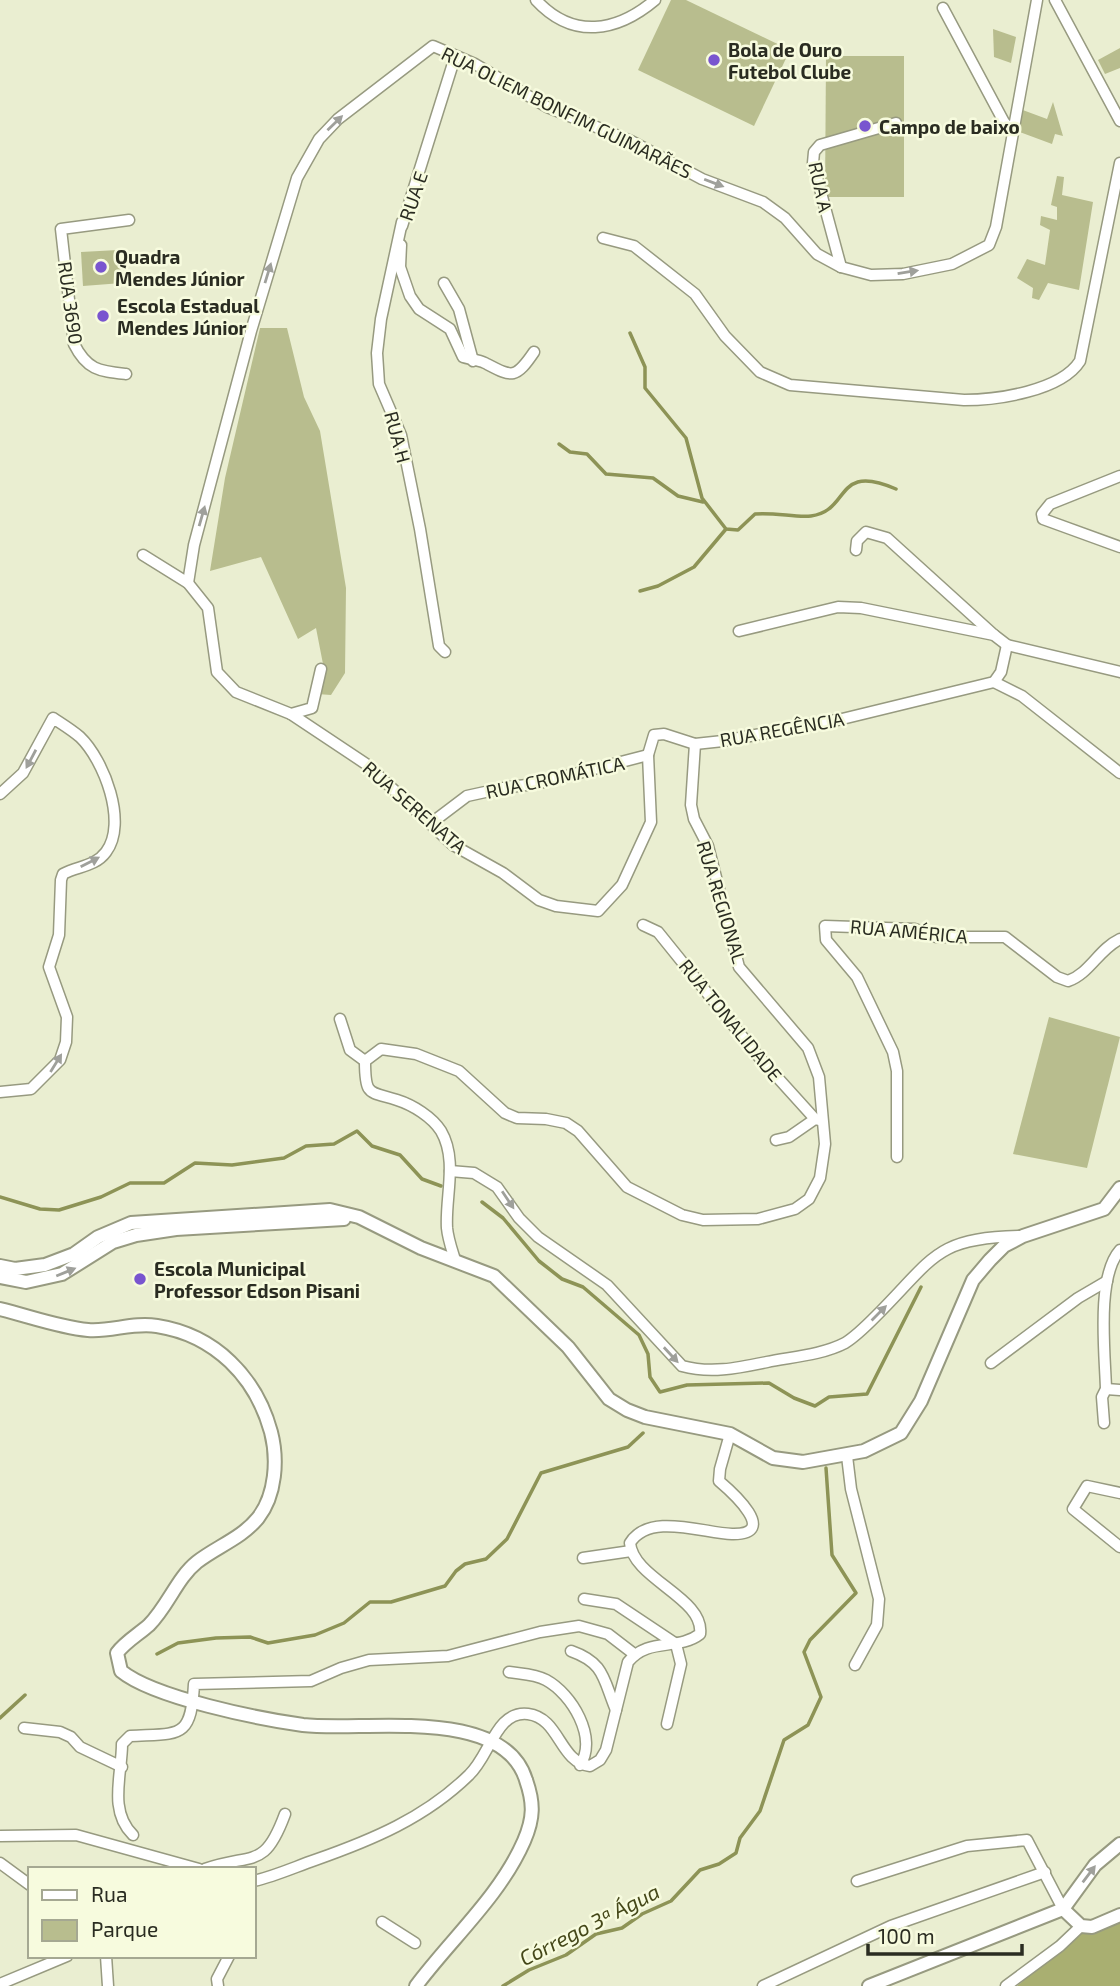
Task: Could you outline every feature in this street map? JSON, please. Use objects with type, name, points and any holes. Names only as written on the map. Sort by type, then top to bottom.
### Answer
[{"type":"street","points":[[536,0],[545,10],[564,20],[601,27],[622,23],[655,0]]},
{"type":"street","points":[[1012,131],[1037,0]]},
{"type":"street","points":[[1055,0],[1120,121]]},
{"type":"street","points":[[943,8],[1004,122],[1012,131]]},
{"type":"street","name":"RUA OLIEM BONFIM GUIMARÃES","points":[[188,583],[194,545],[247,344],[297,178],[320,139],[358,103],[433,46],[475,64],[547,107],[631,141],[702,179],[763,202],[785,218],[817,254],[841,267],[871,275],[903,274],[952,264],[984,250],[996,227],[1012,131]]},
{"type":"street","name":"RUA E","points":[[455,57],[424,163],[402,222],[401,267],[410,296],[419,309],[450,330],[463,357],[473,361]]},
{"type":"street","name":"RUA A","points":[[841,267],[813,163],[814,152],[820,145],[896,123]]},
{"type":"street","points":[[603,238],[635,246],[695,294],[726,336],[760,372],[790,385],[964,401],[990,400],[1030,391],[1060,379],[1074,370],[1080,361],[1120,163]]},
{"type":"street","name":"RUA 3690","points":[[126,374],[95,369],[82,360],[74,344],[61,229],[129,220]]},
{"type":"street","name":"RUA H","points":[[402,222],[381,319],[377,353],[379,384],[401,435],[439,646],[445,652]]},
{"type":"street","points":[[444,283],[458,309],[473,361],[483,362],[496,371],[513,373],[523,369],[534,352]]},
{"type":"street","points":[[1120,476],[1050,504],[1042,514],[1043,519],[1057,526],[1120,547]]},
{"type":"street","points":[[856,550],[857,541],[866,532],[887,538],[1007,645],[1120,672]]},
{"type":"street","points":[[143,555],[188,583]]},
{"type":"street","name":"RUA SERENATA","points":[[188,583],[208,608],[214,662],[222,679],[236,692],[291,714],[366,764],[453,845],[503,873],[539,900],[556,906],[598,911],[622,885],[651,822],[648,755]]},
{"type":"street","points":[[739,631],[838,607],[861,608],[994,635]]},
{"type":"street","points":[[1007,645],[1001,672],[994,682],[1022,696],[1120,773]]},
{"type":"street","points":[[291,714],[312,708],[321,669]]},
{"type":"street","name":"RUA REGÊNCIA","points":[[648,755],[654,734],[664,734],[695,744],[817,724],[994,682]]},
{"type":"street","points":[[0,794],[23,773],[53,718],[81,738],[97,762],[117,821],[106,852],[94,863],[63,874],[61,880],[59,935],[49,967],[64,1006],[69,1030],[60,1060],[31,1088],[0,1092]]},
{"type":"street","name":"RUA REGIONAL","points":[[365,1061],[381,1049],[416,1054],[459,1071],[505,1113],[517,1118],[566,1123],[578,1131],[627,1187],[669,1210],[703,1220],[734,1221],[779,1215],[795,1209],[809,1199],[820,1178],[825,1144],[819,1120],[818,1077],[808,1048],[739,967],[708,846],[694,819],[691,804],[695,744]]},
{"type":"street","name":"RUA CROMÁTICA","points":[[430,824],[467,796],[536,784],[648,755]]},
{"type":"street","name":"RUA TONALIDADE","points":[[643,925],[658,932],[758,1056],[819,1120]]},
{"type":"street","name":"RUA AMÉRICA","points":[[897,1157],[897,1070],[893,1052],[856,977],[826,940],[825,926],[915,929],[936,937],[1005,937],[1064,980],[1073,979],[1102,949],[1120,939]]},
{"type":"street","points":[[340,1019],[350,1050],[365,1061],[365,1079],[378,1098],[400,1101],[432,1121],[442,1133],[450,1171],[447,1229],[455,1260]]},
{"type":"street","points":[[776,1140],[789,1137],[819,1120]]},
{"type":"street","points":[[450,1171],[474,1173],[497,1187],[538,1237],[607,1285],[682,1366],[697,1370],[723,1370],[807,1354],[845,1343],[875,1317],[932,1258],[952,1245],[983,1237],[1023,1236]]},
{"type":"street","points":[[0,1266],[15,1269],[45,1265],[74,1254],[98,1237],[131,1223],[330,1214],[359,1217],[421,1248],[494,1276],[568,1346],[609,1399],[645,1417],[730,1434],[761,1452],[786,1461],[847,1456],[889,1441],[908,1426],[973,1280],[1003,1246],[1023,1236],[1104,1209],[1120,1188]]},
{"type":"street","points":[[0,1277],[26,1282],[62,1274],[113,1242],[136,1235],[330,1214]]},
{"type":"street","points":[[1104,1423],[1102,1397],[1106,1388],[1107,1281],[1115,1256],[1120,1250]]},
{"type":"street","points":[[991,1363],[1078,1298],[1107,1281]]},
{"type":"street","points":[[0,1308],[59,1326],[91,1330],[129,1325],[170,1329],[212,1345],[253,1386],[267,1419],[276,1451],[273,1481],[258,1518],[188,1570],[168,1603],[117,1653],[121,1671],[131,1679],[236,1714],[307,1725],[448,1728],[494,1740],[523,1769],[534,1805],[525,1840],[496,1887],[416,1986]]},
{"type":"street","points":[[1106,1388],[1120,1390]]},
{"type":"street","points":[[256,1880],[371,1840],[414,1819],[472,1772],[494,1740],[499,1724],[509,1717],[529,1714],[545,1721],[571,1759],[580,1765],[590,1766],[600,1760],[628,1661],[643,1648],[690,1642],[700,1634],[698,1616],[631,1551],[630,1543],[635,1535],[654,1528],[733,1534],[745,1532],[751,1526],[753,1519],[749,1511],[719,1480],[730,1434]]},
{"type":"street","points":[[847,1456],[851,1489],[879,1600],[877,1625],[855,1665]]},
{"type":"street","points":[[1120,1493],[1087,1486],[1073,1509],[1120,1547]]},
{"type":"street","points":[[583,1558],[631,1551]]},
{"type":"street","points":[[584,1599],[625,1609],[676,1644],[681,1664],[667,1724]]},
{"type":"street","points":[[133,1835],[124,1826],[118,1805],[122,1744],[130,1736],[173,1734],[185,1727],[190,1721],[194,1684],[312,1681],[341,1668],[369,1660],[448,1656],[540,1632],[579,1626],[620,1640],[634,1654]]},
{"type":"street","points":[[571,1651],[591,1659],[600,1669],[616,1710]]},
{"type":"street","points":[[509,1672],[533,1675],[547,1681],[570,1702],[579,1716],[587,1749],[580,1765]]},
{"type":"street","points":[[24,1728],[60,1732],[71,1737],[79,1747],[122,1767]]},
{"type":"street","points":[[214,1867],[261,1856],[273,1844],[285,1814]]},
{"type":"street","points":[[0,1836],[76,1835],[192,1867]]},
{"type":"street","points":[[858,1881],[967,1846],[1027,1840],[1063,1909],[1081,1926],[1092,1927],[1120,1915]]},
{"type":"street","points":[[869,1986],[1063,1909],[1096,1865],[1120,1843]]},
{"type":"street","points":[[0,1863],[28,1884]]},
{"type":"street","points":[[763,1986],[891,1926],[1045,1872]]},
{"type":"street","points":[[382,1922],[415,1943]]},
{"type":"street","points":[[1006,1986],[1060,1946],[1081,1926]]},
{"type":"street","points":[[0,1984],[62,1958]]},
{"type":"street","points":[[106,1958],[108,1986]]},
{"type":"street","points":[[218,1986],[217,1979],[228,1958]]},
{"type":"green space","name":"Bola de Ouro Futebol Clube","points":[[671,0],[686,0],[790,50],[754,126],[638,70]]},
{"type":"green space","points":[[993,29],[1016,37],[1011,63],[994,57]]},
{"type":"green space","points":[[1120,48],[1120,68],[1105,74],[1098,60]]},
{"type":"green space","name":"Campo de baixo","points":[[826,56],[904,56],[904,197],[825,197]]},
{"type":"green space","points":[[1053,102],[1063,136],[1055,134],[1052,144],[1017,131],[1020,109],[1047,119]]},
{"type":"green space","points":[[1057,176],[1064,177],[1062,195],[1093,202],[1079,290],[1048,283],[1039,300],[1032,298],[1033,288],[1017,278],[1027,259],[1045,265],[1050,230],[1040,225],[1041,216],[1057,220],[1057,207],[1051,205]]},
{"type":"green space","name":"Quadra Mendes Júnior","points":[[118,250],[122,283],[83,286],[81,252]]},
{"type":"green space","points":[[260,328],[287,328],[304,397],[320,431],[346,588],[345,673],[331,695],[317,694],[315,667],[323,664],[316,628],[298,639],[261,557],[210,571],[225,478]]},
{"type":"green space","points":[[1049,1017],[1120,1037],[1087,1168],[1013,1154]]},
{"type":"green space","points":[[1120,1918],[1120,1986],[1017,1986],[1082,1932]]},
{"type":"waterway","points":[[630,333],[645,367],[645,388],[686,438],[702,498],[726,529],[738,530],[755,514],[811,516],[824,512],[852,484],[862,481],[876,482],[896,489]]},
{"type":"waterway","points":[[559,444],[570,452],[587,454],[606,474],[653,478],[678,496],[703,502]]},
{"type":"waterway","points":[[640,591],[658,586],[694,567],[726,529]]},
{"type":"waterway","points":[[0,1197],[40,1209],[59,1210],[101,1197],[130,1183],[164,1183],[195,1163],[232,1165],[284,1158],[306,1146],[334,1144],[357,1131],[372,1146],[400,1155],[422,1179],[441,1186]]},
{"type":"waterway","points":[[482,1202],[503,1218],[539,1261],[562,1279],[583,1287],[639,1335],[648,1354],[650,1377],[660,1392],[687,1385],[769,1383],[794,1398],[815,1406],[829,1397],[867,1394],[921,1287]]},
{"type":"waterway","points":[[157,1654],[178,1643],[216,1638],[250,1637],[268,1643],[315,1635],[344,1623],[370,1602],[391,1602],[445,1586],[465,1564],[486,1559],[507,1539],[541,1473],[628,1447],[643,1433]]},
{"type":"waterway","name":"Córrego 3ª Água","points":[[503,1986],[529,1970],[566,1955],[596,1934],[622,1928],[642,1914],[671,1901],[700,1870],[719,1864],[736,1853],[740,1838],[760,1811],[784,1740],[808,1725],[821,1697],[804,1652],[810,1640],[856,1593],[832,1555],[826,1468]]},
{"type":"waterway","points":[[0,1718],[25,1695]]},
{"type":"place","name":"Bola de Ouro Futebol Clube","points":[[714,60]]},
{"type":"place","name":"Campo de baixo","points":[[865,126]]},
{"type":"place","name":"Quadra Mendes Júnior","points":[[101,267]]},
{"type":"place","name":"Escola Estadual Mendes Júnior","points":[[103,316]]},
{"type":"place","name":"Escola Municipal Professor Edson Pisani","points":[[140,1279]]}]
